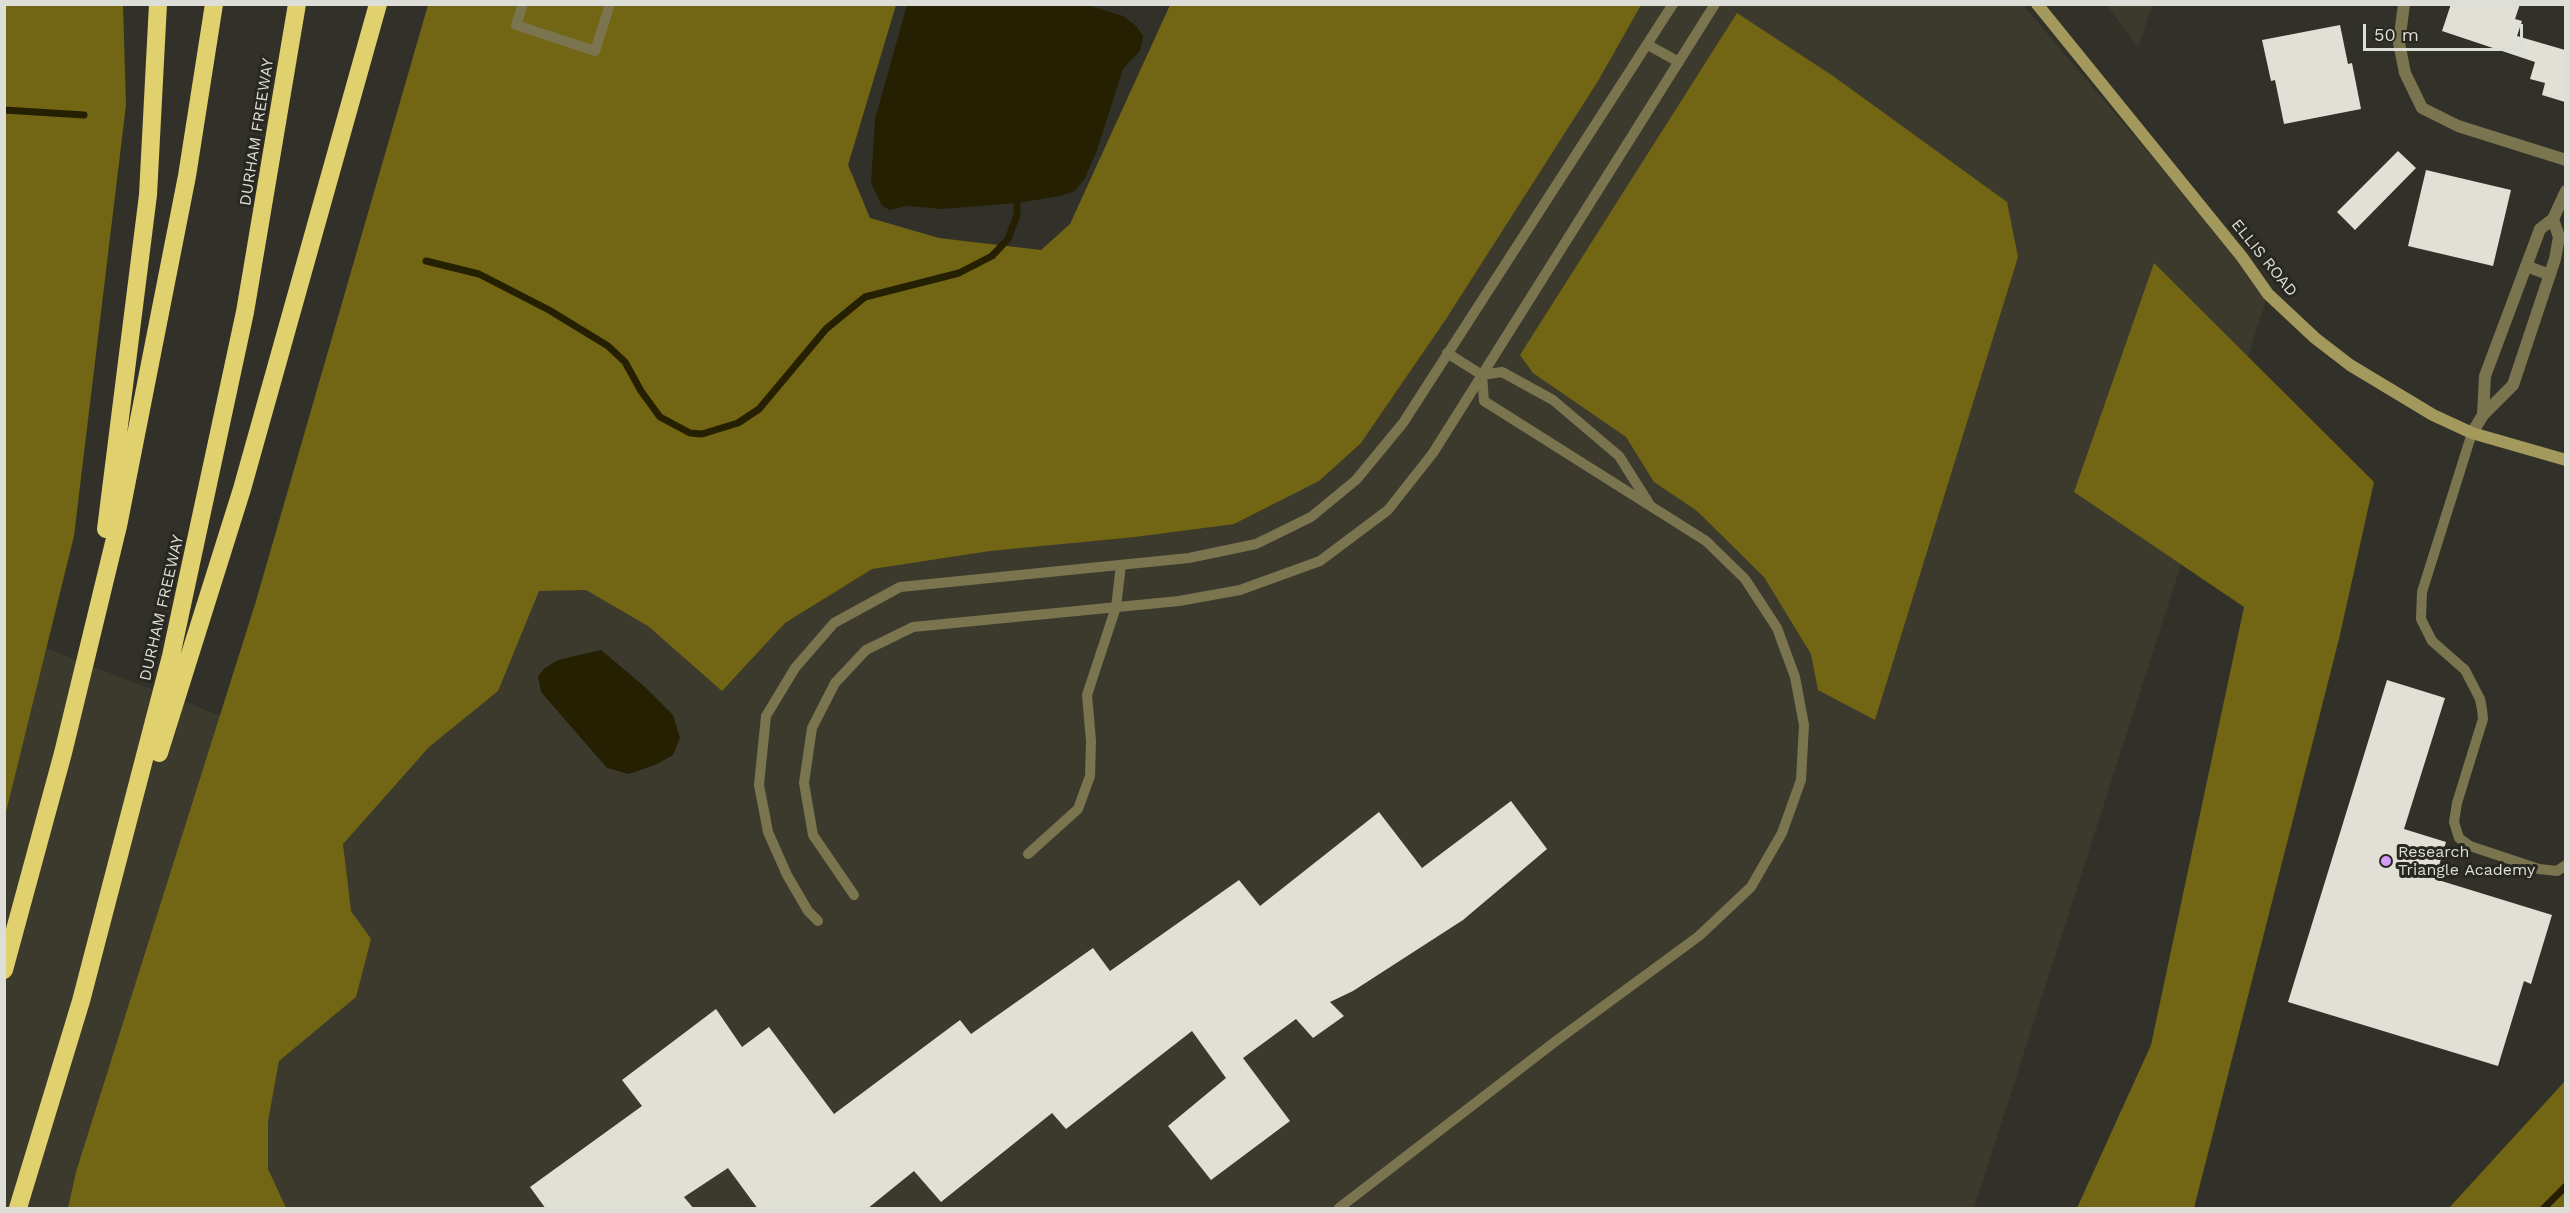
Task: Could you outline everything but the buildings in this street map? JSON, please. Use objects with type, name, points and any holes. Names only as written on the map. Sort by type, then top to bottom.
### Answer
[{"type":"highway","points":[[92,638],[136,305],[148,195],[158,4]]},
{"type":"highway","points":[[4,970],[92,638],[153,354],[187,176],[214,4]]},
{"type":"highway","name":"DURHAM FREEWAY","points":[[18,1209],[81,1001],[142,773],[197,543],[253,268],[297,4]]},
{"type":"highway","points":[[81,1001],[242,489],[378,4]]},
{"type":"main road","name":"ELLIS ROAD","points":[[2037,4],[2235,249],[2268,294],[2350,365],[2433,415],[2472,433],[2565,460]]},
{"type":"street","points":[[2404,4],[2399,43],[2405,74],[2422,108],[2458,126],[2565,160]]},
{"type":"street","points":[[2482,415],[2485,376],[2540,229],[2553,219],[2565,191]]},
{"type":"street","points":[[2472,433],[2482,415],[2513,385],[2550,274],[2559,237],[2553,219]]},
{"type":"street","points":[[2526,266],[2550,274]]},
{"type":"lane","points":[[523,4],[516,25],[595,51],[610,4]]},
{"type":"lane","points":[[818,921],[808,911],[787,875],[768,832],[759,785],[766,716],[795,668],[834,623],[900,587],[1189,558],[1256,544],[1311,517],[1356,480],[1403,423],[1673,4]]},
{"type":"lane","points":[[854,895],[813,835],[804,783],[812,728],[835,683],[858,658],[866,650],[913,627],[1179,601],[1240,590],[1320,561],[1388,510],[1434,453],[1715,4]]},
{"type":"lane","points":[[1648,45],[1679,62]]},
{"type":"lane","points":[[1447,353],[1482,375],[1502,372],[1553,400],[1619,456],[1652,508]]},
{"type":"lane","points":[[1339,1209],[1556,1041],[1700,936],[1751,887],[1782,833],[1801,780],[1804,725],[1795,677],[1777,628],[1745,579],[1706,541],[1484,401],[1482,375]]},
{"type":"lane","points":[[2472,433],[2437,540],[2422,601],[2421,619],[2432,641],[2464,670],[2480,699],[2482,708],[2483,719],[2457,803],[2454,822],[2459,838],[2470,846],[2539,869],[2558,871],[2565,865]]},
{"type":"lane","points":[[1028,854],[1078,809],[1090,776],[1091,741],[1087,695],[1116,607],[1121,565]]},
{"type":"shaded area","points":[[5,4],[123,5],[126,105],[74,536],[5,816]]},
{"type":"shaded area","points":[[428,5],[896,5],[848,165],[870,218],[939,238],[1041,250],[1070,224],[1170,5],[1641,5],[1598,81],[1446,319],[1361,443],[1319,481],[1234,524],[1135,537],[990,551],[872,569],[785,623],[722,691],[648,626],[586,590],[539,591],[498,691],[429,747],[343,844],[351,911],[371,939],[356,997],[279,1061],[268,1121],[268,1169],[286,1208],[68,1208],[76,1172],[256,601]]},
{"type":"shaded area","points":[[907,5],[1087,5],[1123,16],[1136,26],[1143,36],[1140,51],[1123,69],[1097,150],[1085,178],[1075,191],[1060,196],[1017,203],[942,209],[906,206],[890,210],[882,206],[871,183],[875,119]]},
{"type":"shaded area","points":[[1174,5],[2023,5],[2268,294],[1974,1208],[5,1208],[4,632],[265,733],[402,322],[969,491]]},
{"type":"shaded area","points":[[2106,5],[2152,5],[2138,47]]},
{"type":"shaded area","points":[[1737,13],[1833,76],[2007,202],[2018,257],[1875,720],[1818,690],[1811,654],[1764,577],[1697,511],[1654,482],[1626,437],[1533,373],[1520,355]]},
{"type":"shaded area","points":[[2154,263],[2374,482],[2339,639],[2194,1208],[2077,1208],[2151,1045],[2244,607],[2074,492]]},
{"type":"shaded area","points":[[601,650],[645,687],[673,715],[680,738],[673,755],[655,765],[629,774],[607,768],[541,692],[538,676],[545,668],[558,660]]},
{"type":"shaded area","points":[[2565,1081],[2565,1208],[2449,1208]]},
{"type":"waterway","points":[[4,110],[84,115]]},
{"type":"waterway","points":[[426,261],[479,274],[549,310],[608,346],[625,362],[641,391],[660,417],[690,433],[702,434],[738,423],[759,409],[826,329],[865,297],[959,273],[992,256],[1008,239],[1017,215],[1017,196]]},
{"type":"waterway","points":[[2544,1208],[2566,1186]]},
{"type":"place","name":"Research Triangle Academy","points":[[2386,861]]}]
